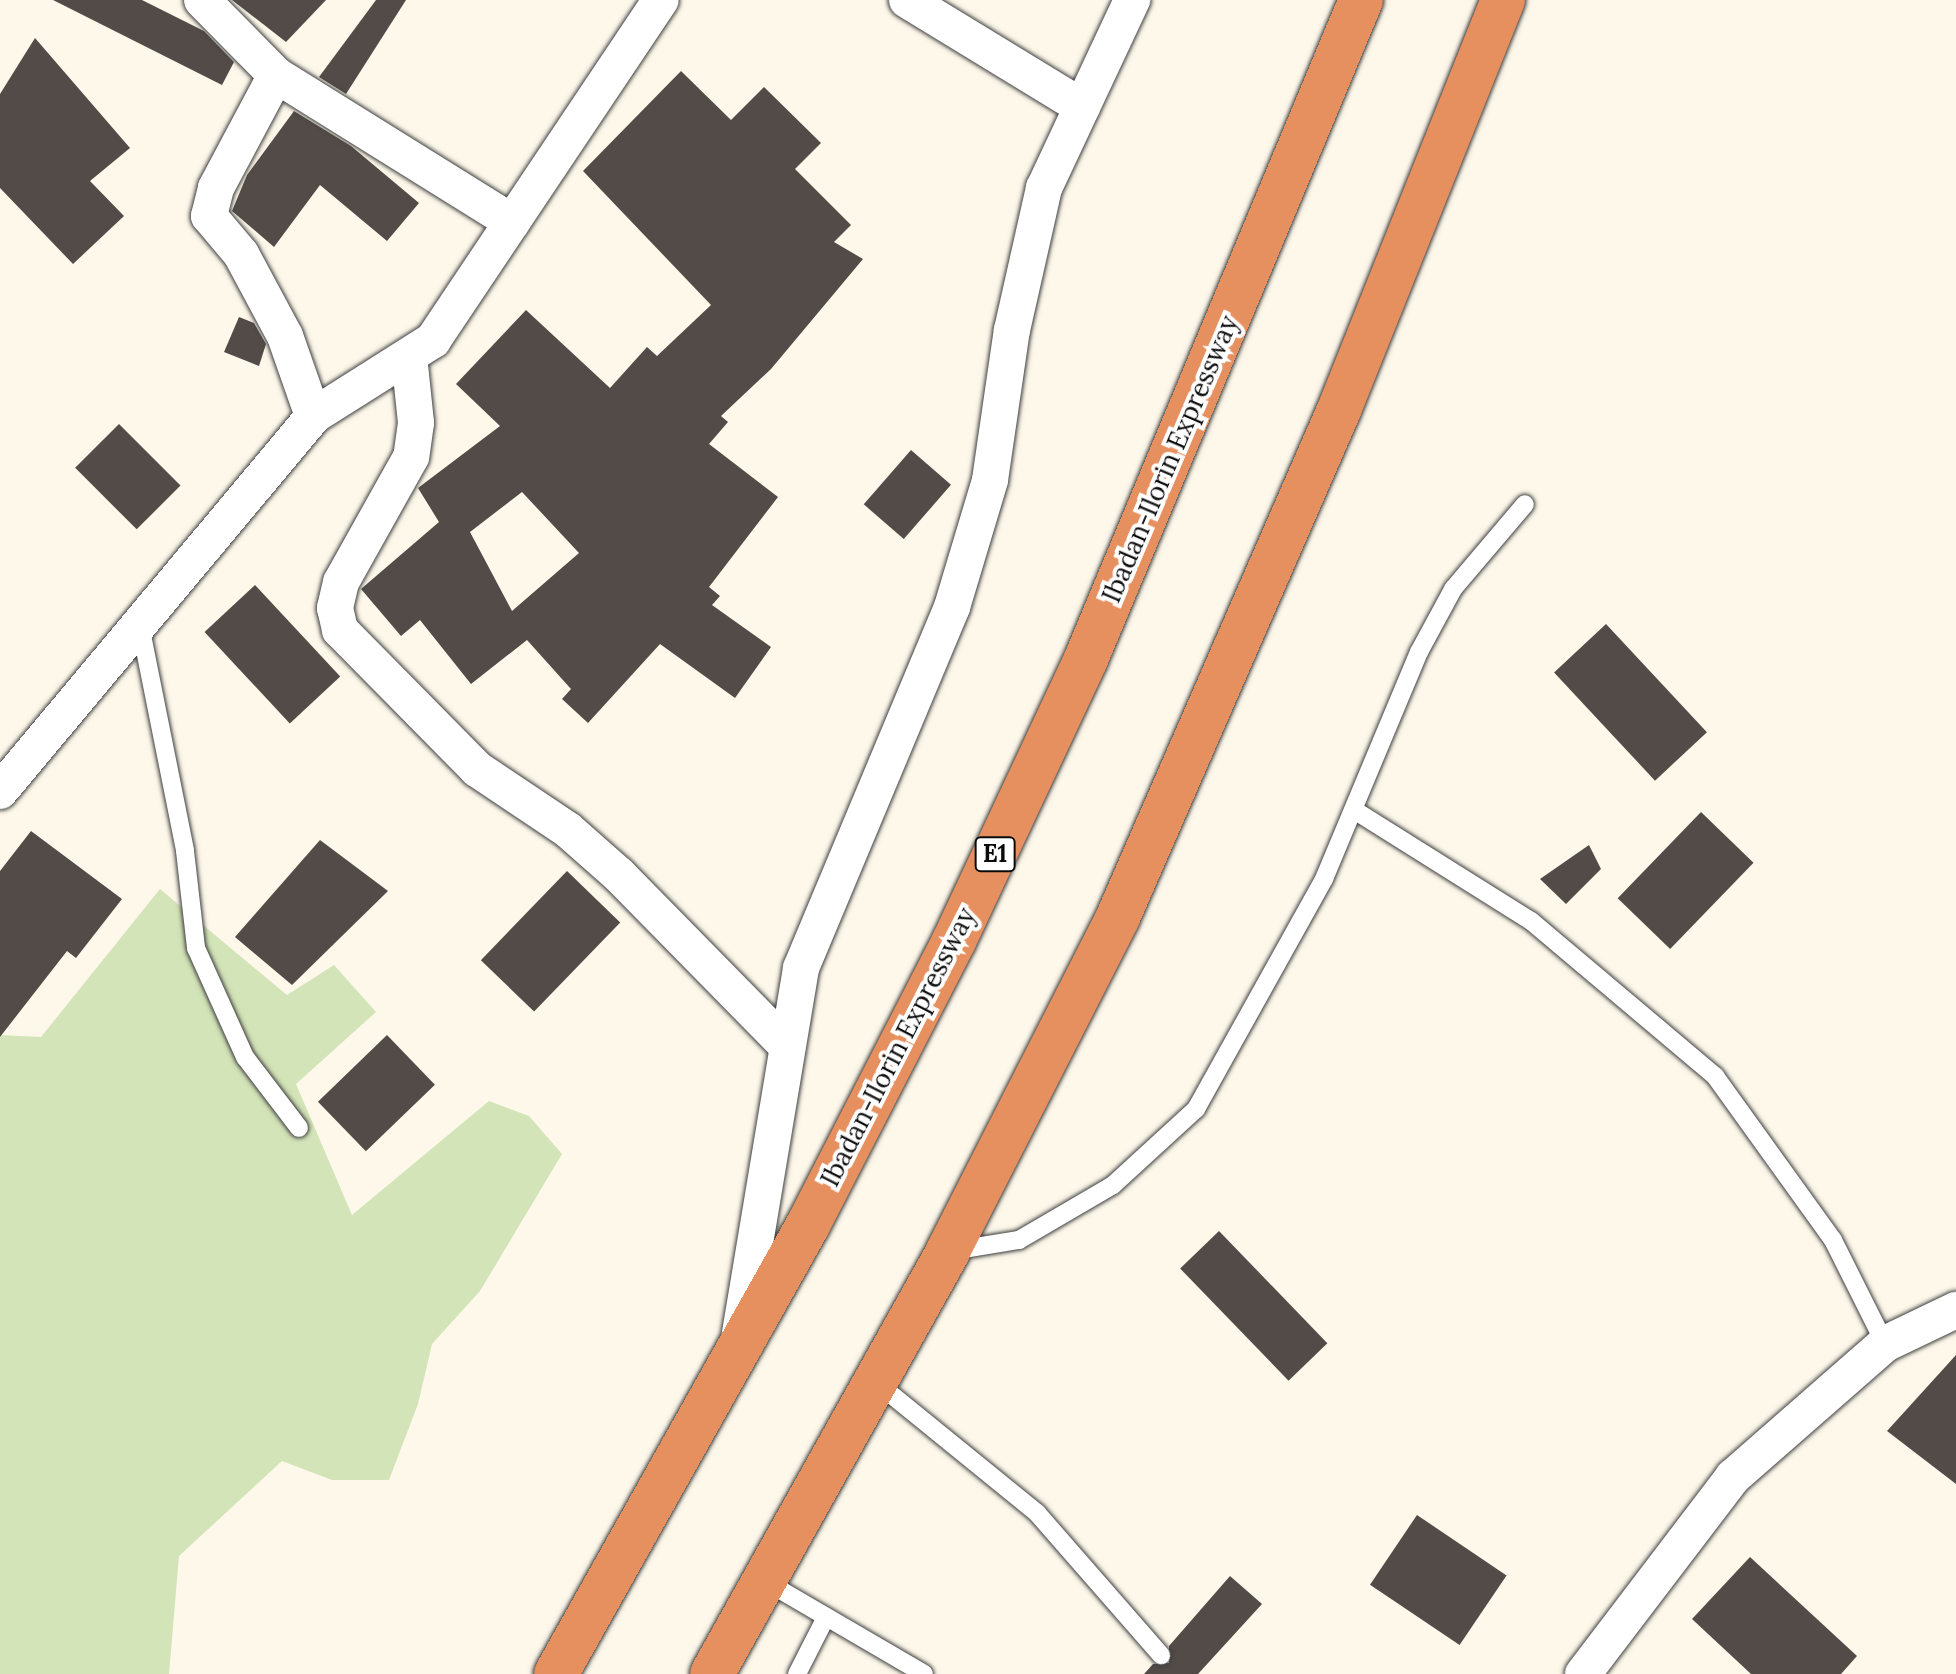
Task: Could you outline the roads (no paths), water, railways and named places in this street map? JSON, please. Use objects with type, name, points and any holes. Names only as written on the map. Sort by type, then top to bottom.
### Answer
[{"type":"highway","name":"Ibadan-Ilorin Expressway","points":[[556,1674],[737,1352],[954,941],[1086,659],[1361,0]]},
{"type":"highway","points":[[712,1674],[948,1251],[1124,903],[1339,410],[1503,0]]},
{"type":"street","points":[[202,0],[276,75],[512,222]]},
{"type":"street","points":[[0,791],[313,416],[433,340],[661,0]]},
{"type":"street","points":[[907,0],[1082,107]]},
{"type":"street","points":[[737,1352],[801,968],[952,607],[990,480],[1012,330],[1044,188],[1132,0]]},
{"type":"street","points":[[276,75],[216,188],[209,216],[241,254],[285,336],[313,416]]},
{"type":"street","points":[[409,356],[416,423],[411,457],[341,582],[335,608],[340,630],[477,769],[557,822],[619,875],[787,1046]]},
{"type":"street","points":[[1583,1674],[1733,1477],[1885,1344],[1956,1310]]},
{"type":"lane","points":[[948,1251],[1019,1240],[1113,1185],[1196,1109],[1324,879],[1419,652],[1453,589],[1525,504]]},
{"type":"lane","points":[[140,625],[185,851],[196,948],[245,1057],[299,1128]]},
{"type":"lane","points":[[1354,810],[1531,921],[1715,1076],[1833,1240],[1885,1344]]},
{"type":"lane","points":[[877,1383],[1037,1513],[1161,1655]]},
{"type":"lane","points":[[765,1581],[924,1674]]},
{"type":"lane","points":[[797,1674],[826,1617]]}]
